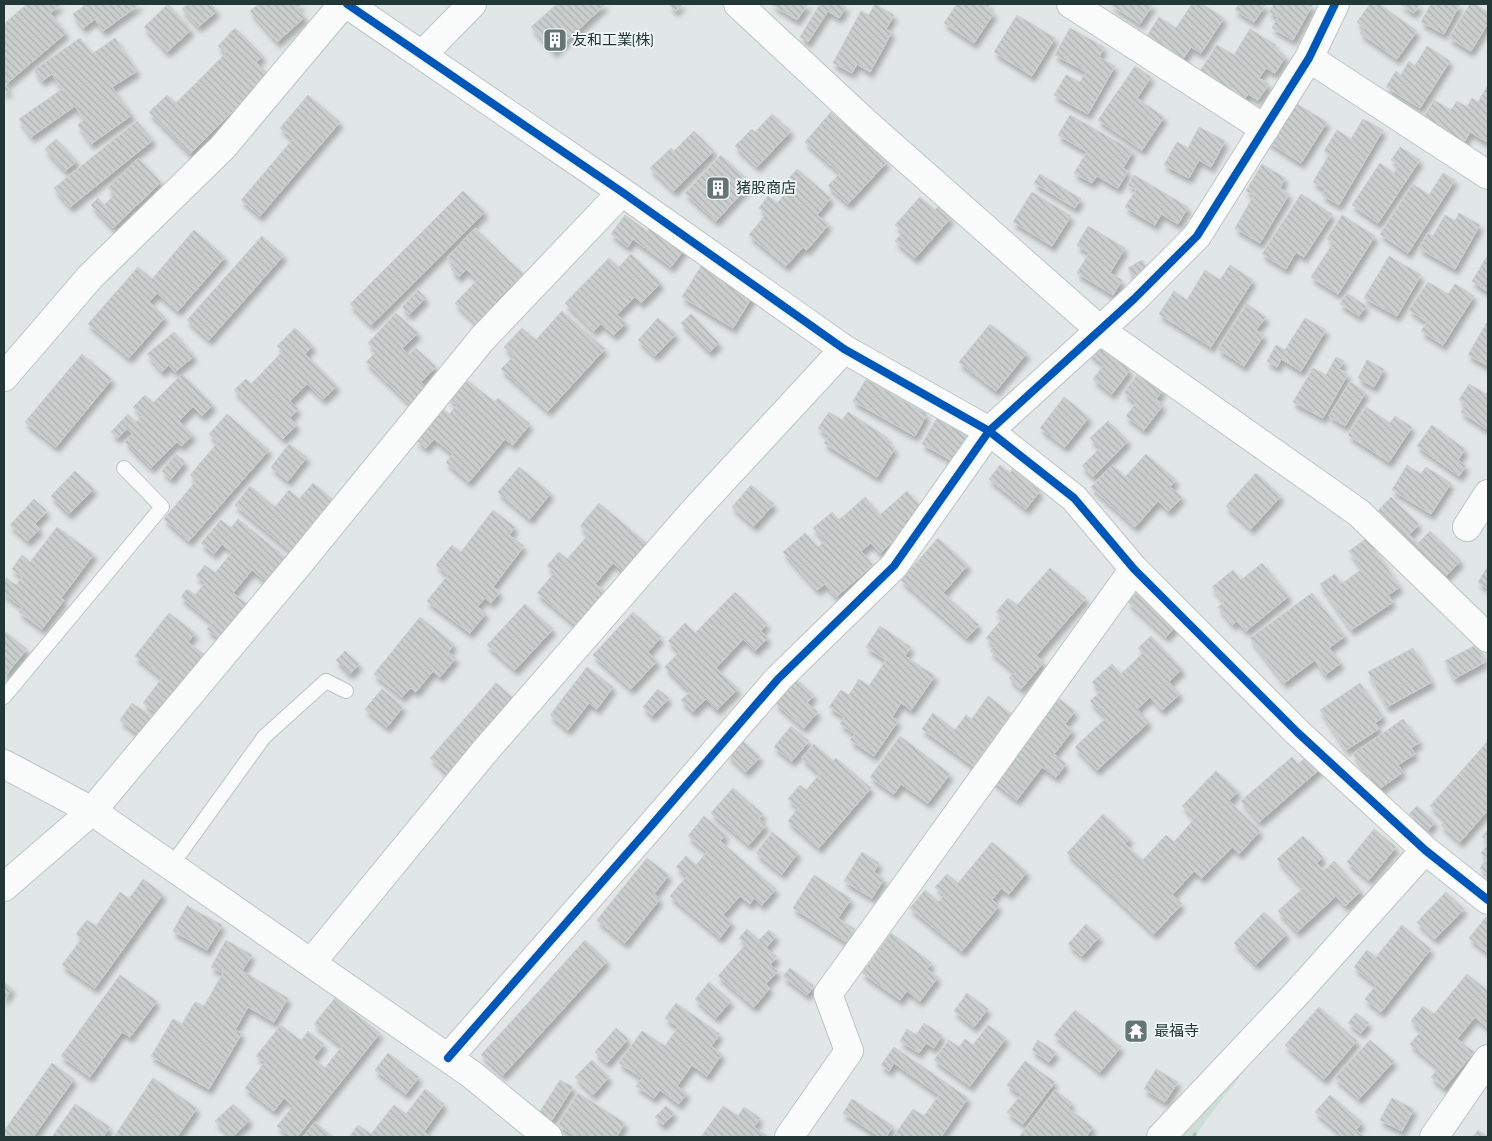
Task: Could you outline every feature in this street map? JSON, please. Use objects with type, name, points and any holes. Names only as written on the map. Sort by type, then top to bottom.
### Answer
[{"type":"street","points":[[4,377],[90,277],[223,147],[345,4],[622,192],[844,349],[989,431],[1074,498],[1134,569],[1297,732],[1425,850],[1488,900]]},
{"type":"street","points":[[422,55],[472,4]]},
{"type":"street","points":[[738,4],[866,124],[1100,330],[1359,513],[1488,638]]},
{"type":"street","points":[[1071,4],[1265,129]]},
{"type":"street","points":[[448,1058],[778,679],[894,566],[989,431],[1134,299],[1197,236],[1309,58],[1335,4]]},
{"type":"street","points":[[1309,58],[1488,175]]},
{"type":"street","points":[[4,887],[92,812],[303,559],[482,340],[622,192]]},
{"type":"street","points":[[311,963],[498,736],[694,511],[844,349]]},
{"type":"street","points":[[1466,527],[1488,494]]},
{"type":"street","points":[[789,1137],[848,1051],[828,994],[1134,569]]},
{"type":"street","points":[[4,764],[92,812],[171,866],[471,1074],[548,1137]]},
{"type":"street","points":[[1161,1137],[1297,992],[1425,850]]},
{"type":"street","points":[[1434,1137],[1488,1059]]},
{"type":"lane","points":[[4,697],[162,507],[124,468]]},
{"type":"lane","points":[[171,866],[264,737],[326,681],[346,690]]},
{"type":"green space","points":[[1262,1048],[1195,1137],[1178,1137]]},
{"type":"building","points":[[27,4],[61,4],[50,13],[66,33],[5,85],[9,90],[4,94],[4,24]]},
{"type":"building","points":[[82,4],[140,4],[103,31],[95,19],[83,28],[73,14],[84,6]]},
{"type":"building","points":[[168,4],[191,30],[167,52],[144,27]]},
{"type":"building","points":[[188,4],[211,4],[217,11],[198,27],[182,9]]},
{"type":"building","points":[[259,4],[302,4],[297,8],[305,17],[277,42],[250,11]]},
{"type":"building","name":"友和工業(株)","points":[[557,4],[606,4],[554,52],[531,27]]},
{"type":"building","points":[[669,4],[683,4],[675,11]]},
{"type":"building","points":[[771,4],[808,4],[797,20]]},
{"type":"building","points":[[820,4],[840,4],[846,7],[839,18],[828,11],[808,42],[800,37]]},
{"type":"building","points":[[875,4],[894,15],[886,29],[892,32],[870,72],[857,64],[852,73],[833,63],[861,11],[869,15]]},
{"type":"building","points":[[957,4],[990,4],[987,9],[994,13],[974,43],[944,23]]},
{"type":"building","points":[[1111,4],[1153,4],[1140,24]]},
{"type":"building","points":[[1192,4],[1202,4],[1224,18],[1201,53],[1191,47],[1181,62],[1145,39],[1159,17],[1176,28]]},
{"type":"building","points":[[1239,4],[1266,4],[1254,22],[1235,10]]},
{"type":"building","points":[[1274,4],[1313,4],[1293,40],[1272,28],[1278,17],[1269,12]]},
{"type":"building","points":[[1370,4],[1379,4],[1417,31],[1397,59],[1360,33],[1364,28],[1357,22]]},
{"type":"building","points":[[1400,4],[1420,4],[1414,13]]},
{"type":"building","points":[[1431,4],[1460,4],[1444,34],[1421,22]]},
{"type":"building","points":[[1470,4],[1474,4],[1488,12],[1488,23],[1471,51],[1449,38]]},
{"type":"building","points":[[1017,15],[1055,38],[1032,76],[994,52]]},
{"type":"building","points":[[235,28],[263,56],[256,62],[269,75],[190,154],[149,112],[167,95],[176,103],[226,53],[218,46]]},
{"type":"building","points":[[1070,28],[1104,47],[1099,57],[1115,66],[1088,114],[1054,95],[1066,75],[1080,82],[1086,72],[1055,55]]},
{"type":"building","points":[[1250,29],[1276,45],[1274,48],[1286,56],[1275,73],[1266,68],[1259,78],[1269,84],[1258,100],[1248,94],[1244,99],[1200,71],[1217,45],[1234,55]]},
{"type":"building","points":[[80,38],[92,54],[115,38],[137,71],[112,87],[132,115],[91,144],[78,125],[84,120],[75,106],[31,137],[19,119],[62,89],[52,74],[42,81],[34,70]]},
{"type":"building","points":[[1427,46],[1450,61],[1420,108],[1386,87],[1396,71],[1401,75],[1409,61],[1415,66]]},
{"type":"building","points":[[1135,66],[1151,77],[1137,98],[1164,117],[1142,150],[1098,120]]},
{"type":"building","points":[[1488,85],[1487,142],[1470,132],[1462,146],[1421,122],[1434,100],[1451,110],[1457,101],[1467,107],[1472,98],[1478,102]]},
{"type":"building","points":[[308,95],[340,122],[260,216],[241,200],[293,139],[280,128]]},
{"type":"building","points":[[1292,101],[1327,122],[1301,163],[1267,141]]},
{"type":"building","points":[[831,112],[887,162],[848,204],[828,186],[840,173],[805,142]]},
{"type":"building","points":[[772,114],[791,131],[757,167],[735,146],[752,129],[755,132]]},
{"type":"building","points":[[1070,115],[1133,151],[1123,168],[1128,171],[1118,188],[1097,176],[1092,183],[1074,173],[1087,152],[1058,135]]},
{"type":"building","points":[[1363,119],[1383,130],[1339,205],[1322,195],[1325,189],[1313,182],[1329,155],[1324,151],[1337,130],[1351,139]]},
{"type":"building","points":[[137,121],[153,140],[70,207],[54,188]]},
{"type":"building","points":[[1199,127],[1225,141],[1211,167],[1199,160],[1189,178],[1164,165],[1177,142],[1188,148]]},
{"type":"building","points":[[694,131],[714,151],[674,191],[650,168],[671,148],[674,151]]},
{"type":"building","points":[[56,139],[77,161],[65,171],[45,149]]},
{"type":"building","points":[[1400,147],[1420,160],[1378,223],[1352,205],[1380,163],[1394,173],[1399,165],[1391,160]]},
{"type":"building","name":"猪股商店","points":[[721,155],[751,183],[716,221],[685,193]]},
{"type":"building","points":[[138,158],[161,182],[113,228],[91,205],[98,198],[104,205],[115,194],[108,188]]},
{"type":"building","points":[[1262,164],[1285,178],[1280,188],[1289,194],[1260,243],[1235,228],[1254,195],[1246,191]]},
{"type":"building","points":[[797,169],[831,198],[817,215],[829,224],[807,250],[803,247],[786,266],[749,235],[766,214],[759,208],[768,196],[777,203],[787,192],[782,187]]},
{"type":"building","points":[[1443,173],[1455,180],[1408,253],[1380,234],[1413,184],[1429,195]]},
{"type":"building","points":[[1040,174],[1081,199],[1075,208],[1034,183]]},
{"type":"building","points":[[1134,175],[1188,207],[1178,224],[1161,214],[1155,225],[1125,207],[1136,190],[1128,185]]},
{"type":"building","points":[[463,191],[485,212],[371,325],[350,304]]},
{"type":"building","points":[[1032,192],[1071,216],[1052,246],[1013,222]]},
{"type":"building","points":[[1301,194],[1332,214],[1304,257],[1296,252],[1286,269],[1262,254]]},
{"type":"building","points":[[920,197],[935,210],[938,206],[951,218],[915,258],[895,241],[903,232],[895,225]]},
{"type":"building","points":[[1459,213],[1480,225],[1455,269],[1419,248],[1428,233],[1433,236],[1445,215],[1455,221]]},
{"type":"building","points":[[625,215],[647,231],[653,223],[686,247],[671,267],[633,239],[628,247],[611,234]]},
{"type":"building","points":[[1342,215],[1375,236],[1338,294],[1311,277],[1333,243],[1327,239]]},
{"type":"building","points":[[1088,226],[1125,248],[1110,273],[1122,280],[1113,295],[1077,273],[1089,253],[1077,245]]},
{"type":"building","points":[[475,228],[523,274],[495,302],[499,306],[479,326],[455,303],[477,280],[466,269],[459,277],[451,269],[455,265],[447,258]]},
{"type":"building","points":[[194,230],[225,257],[178,311],[157,293],[149,302],[165,317],[129,358],[88,324],[138,267],[152,279]]},
{"type":"building","points":[[262,236],[284,255],[209,340],[187,320]]},
{"type":"building","points":[[631,254],[661,283],[641,303],[635,297],[617,315],[626,323],[614,335],[601,324],[594,331],[565,303],[609,258],[619,267]]},
{"type":"building","points":[[1488,255],[1488,292],[1472,281]]},
{"type":"building","points":[[1389,256],[1421,275],[1397,316],[1364,298]]},
{"type":"building","points":[[1142,260],[1147,269],[1133,277],[1128,268]]},
{"type":"building","points":[[703,263],[754,294],[733,328],[682,297]]},
{"type":"building","points":[[1230,265],[1253,280],[1211,347],[1159,314],[1174,291],[1187,300],[1205,270],[1220,280]]},
{"type":"building","points":[[1428,282],[1448,294],[1455,284],[1474,296],[1443,345],[1421,331],[1427,322],[1409,310]]},
{"type":"building","points":[[418,290],[426,298],[409,315],[402,307]]},
{"type":"building","points":[[1347,293],[1366,306],[1359,316],[1340,304]]},
{"type":"building","points":[[1247,304],[1266,317],[1256,330],[1264,335],[1244,366],[1218,349]]},
{"type":"building","points":[[562,311],[605,349],[548,411],[501,369],[514,356],[504,347],[522,328],[536,340]]},
{"type":"building","points":[[396,313],[418,333],[402,349],[409,355],[416,348],[436,367],[421,382],[427,388],[411,405],[366,362],[377,351],[368,343]]},
{"type":"building","points":[[691,314],[719,343],[710,352],[681,323]]},
{"type":"building","points":[[658,318],[676,334],[655,356],[638,340]]},
{"type":"building","points":[[1305,318],[1326,330],[1301,371],[1281,359],[1277,367],[1267,361],[1276,345],[1285,350]]},
{"type":"building","points":[[1488,323],[1488,366],[1468,355]]},
{"type":"building","points":[[990,324],[1027,353],[996,391],[959,362]]},
{"type":"building","points":[[295,328],[313,346],[305,354],[337,386],[323,399],[307,384],[290,401],[298,409],[290,418],[297,425],[283,439],[234,390],[246,379],[251,384],[283,351],[277,346]]},
{"type":"building","points":[[174,332],[194,356],[175,372],[169,365],[162,372],[147,354]]},
{"type":"building","points":[[1100,337],[1117,350],[1113,356],[1130,370],[1112,394],[1093,379],[1104,365],[1088,352]]},
{"type":"building","points":[[82,354],[112,379],[56,447],[25,422]]},
{"type":"building","points":[[1336,357],[1344,361],[1339,369],[1348,374],[1323,418],[1293,402],[1313,368],[1326,375]]},
{"type":"building","points":[[1367,360],[1384,369],[1374,387],[1358,378]]},
{"type":"building","points":[[1139,372],[1163,390],[1156,399],[1163,405],[1144,430],[1126,416],[1136,403],[1124,393]]},
{"type":"building","points":[[182,374],[213,405],[202,416],[193,407],[179,421],[193,435],[181,446],[177,442],[151,468],[125,442],[132,434],[127,429],[118,438],[111,432],[128,414],[136,422],[142,415],[133,407],[145,395],[153,403]]},
{"type":"building","points":[[464,378],[495,402],[498,398],[530,424],[513,445],[505,439],[469,482],[446,462],[453,454],[434,439],[426,448],[416,440],[442,408],[449,414],[457,405],[448,397]]},
{"type":"building","points":[[866,379],[927,414],[915,436],[853,401]]},
{"type":"building","points":[[1350,382],[1366,392],[1345,426],[1329,416]]},
{"type":"building","points":[[1469,384],[1486,394],[1488,391],[1488,430],[1461,412],[1466,404],[1459,400]]},
{"type":"building","points":[[1064,397],[1089,417],[1065,447],[1040,428]]},
{"type":"building","points":[[1366,407],[1390,423],[1395,416],[1412,427],[1389,462],[1348,435]]},
{"type":"building","points":[[829,412],[842,420],[848,412],[888,438],[886,442],[895,448],[877,477],[824,443],[829,436],[818,428]]},
{"type":"building","points":[[227,414],[269,450],[189,541],[164,519],[196,481],[190,475],[218,442],[209,434]]},
{"type":"building","points":[[937,418],[973,438],[958,464],[922,444]]},
{"type":"building","points":[[1108,421],[1128,441],[1093,477],[1082,466],[1100,448],[1090,438]]},
{"type":"building","points":[[1432,425],[1465,449],[1458,460],[1466,466],[1459,476],[1417,446]]},
{"type":"building","points":[[289,444],[307,457],[288,481],[271,467]]},
{"type":"building","points":[[176,454],[185,462],[171,479],[162,471]]},
{"type":"building","points":[[1146,454],[1176,480],[1170,487],[1182,497],[1169,511],[1158,501],[1135,527],[1091,487],[1112,465],[1125,477]]},
{"type":"building","points":[[1000,465],[1010,473],[1013,469],[1040,491],[1026,509],[989,479]]},
{"type":"building","points":[[1407,465],[1421,474],[1426,467],[1451,483],[1431,514],[1392,490]]},
{"type":"building","points":[[519,467],[551,493],[530,519],[498,492]]},
{"type":"building","points":[[75,471],[94,489],[69,514],[51,496]]},
{"type":"building","points":[[1256,473],[1281,496],[1251,529],[1226,506]]},
{"type":"building","points":[[313,483],[337,503],[294,554],[235,505],[250,486],[275,507],[289,490],[299,499]]},
{"type":"building","points":[[751,485],[774,504],[754,526],[732,507]]},
{"type":"building","points":[[907,491],[921,507],[905,521],[910,526],[880,553],[871,543],[861,551],[873,565],[836,597],[825,584],[817,590],[783,552],[805,533],[818,547],[825,541],[813,528],[832,512],[839,520],[865,497],[880,515]]},
{"type":"building","points":[[1391,497],[1419,524],[1409,535],[1418,543],[1430,531],[1461,561],[1442,580],[1374,515]]},
{"type":"building","points":[[34,499],[47,511],[35,524],[40,529],[28,541],[10,525]]},
{"type":"building","points":[[599,503],[650,546],[626,574],[613,563],[595,584],[608,594],[579,628],[537,593],[555,572],[547,566],[559,552],[567,559],[589,534],[580,526]]},
{"type":"building","points":[[493,510],[515,527],[509,535],[524,546],[493,587],[500,592],[491,603],[485,598],[477,607],[486,613],[470,633],[427,601],[448,575],[436,565],[452,545],[461,552]]},
{"type":"building","points":[[238,519],[289,560],[269,584],[252,570],[233,593],[248,605],[220,639],[207,629],[212,623],[181,597],[187,589],[195,595],[205,583],[196,576],[205,565],[215,573],[232,552],[222,544],[214,554],[201,543],[221,520],[231,528]]},
{"type":"building","points":[[57,527],[94,554],[61,598],[64,600],[42,629],[19,612],[22,607],[4,594],[4,582],[6,578],[16,585],[22,577],[12,569],[22,555],[30,562]]},
{"type":"building","points":[[938,538],[968,565],[943,593],[979,625],[967,638],[901,580]]},
{"type":"building","points":[[1367,538],[1400,587],[1388,595],[1393,602],[1351,630],[1320,584],[1335,574],[1341,584],[1362,569],[1349,551]]},
{"type":"building","points":[[1262,563],[1289,596],[1246,631],[1237,621],[1233,625],[1218,607],[1224,602],[1212,587],[1233,570],[1241,580]]},
{"type":"building","points":[[1488,566],[1488,589],[1478,582]]},
{"type":"building","points":[[1050,568],[1086,598],[1036,656],[1044,662],[1021,689],[1009,678],[1015,672],[990,651],[995,646],[986,638],[1003,618],[996,612],[1008,598],[1017,605]]},
{"type":"building","points":[[1139,590],[1177,625],[1166,637],[1128,602]]},
{"type":"building","points":[[735,592],[767,624],[761,631],[768,638],[755,651],[743,639],[716,668],[738,689],[717,710],[706,699],[693,712],[681,700],[690,692],[665,667],[679,652],[668,641],[685,623],[695,633]]},
{"type":"building","points":[[1312,593],[1345,636],[1329,648],[1341,663],[1325,675],[1315,660],[1284,683],[1250,638]]},
{"type":"building","points":[[525,604],[553,629],[515,670],[487,645]]},
{"type":"building","points":[[633,612],[661,637],[648,652],[657,661],[631,689],[593,655]]},
{"type":"building","points":[[169,613],[195,633],[188,642],[206,656],[160,716],[143,703],[162,678],[135,656]]},
{"type":"building","points":[[420,617],[454,644],[448,652],[456,658],[440,677],[433,671],[416,692],[411,688],[402,697],[374,674]]},
{"type":"building","points":[[880,626],[911,647],[905,656],[935,676],[911,710],[901,703],[892,717],[898,721],[874,756],[850,740],[855,734],[840,724],[844,717],[829,707],[841,690],[849,695],[859,679],[869,686],[886,660],[866,647]]},
{"type":"building","points":[[4,631],[27,649],[4,677]]},
{"type":"building","points":[[1151,636],[1182,669],[1169,682],[1180,694],[1162,710],[1150,697],[1137,709],[1149,722],[1097,770],[1075,747],[1106,718],[1090,701],[1101,691],[1092,682],[1112,664],[1121,674],[1143,653],[1138,648]]},
{"type":"building","points":[[1476,645],[1485,662],[1454,679],[1445,661]]},
{"type":"building","points":[[1413,648],[1432,682],[1387,707],[1368,672]]},
{"type":"building","points":[[345,651],[359,664],[350,674],[336,660]]},
{"type":"building","points":[[587,667],[613,687],[597,709],[589,703],[568,730],[550,715]]},
{"type":"building","points":[[796,679],[814,695],[807,703],[818,712],[804,728],[775,703]]},
{"type":"building","points":[[496,683],[517,701],[451,777],[430,758]]},
{"type":"building","points":[[1360,683],[1383,717],[1375,723],[1379,729],[1346,750],[1320,710]]},
{"type":"building","points":[[382,689],[403,707],[387,727],[365,709]]},
{"type":"building","points":[[658,689],[669,698],[652,716],[643,707]]},
{"type":"building","points":[[1054,695],[1075,711],[1065,724],[1073,730],[1054,754],[1066,764],[1056,777],[1042,767],[1017,800],[989,778]]},
{"type":"building","points":[[988,696],[1011,714],[973,766],[922,729],[933,713],[955,730],[966,715],[972,719]]},
{"type":"building","points":[[132,703],[155,719],[142,737],[120,720]]},
{"type":"building","points":[[1403,719],[1420,742],[1411,748],[1415,754],[1398,765],[1403,772],[1378,790],[1353,754]]},
{"type":"building","points":[[791,726],[809,741],[792,761],[774,747]]},
{"type":"building","points":[[900,736],[950,774],[928,803],[901,784],[894,794],[870,777]]},
{"type":"building","points":[[742,740],[760,757],[746,772],[728,755]]},
{"type":"building","points":[[1488,741],[1488,810],[1460,842],[1441,825],[1446,820],[1430,806]]},
{"type":"building","points":[[814,744],[833,761],[836,758],[871,788],[819,848],[788,821],[798,808],[788,799],[800,785],[806,790],[820,774],[802,758]]},
{"type":"building","points":[[1309,755],[1321,768],[1259,822],[1241,801],[1292,757],[1298,764]]},
{"type":"building","points":[[1216,771],[1238,791],[1229,801],[1260,831],[1239,854],[1232,847],[1202,878],[1194,871],[1172,895],[1182,904],[1154,934],[1067,853],[1103,814],[1130,839],[1125,844],[1143,860],[1166,835],[1174,842],[1195,818],[1182,806]]},
{"type":"building","points":[[733,788],[763,814],[759,819],[766,825],[749,845],[711,813]]},
{"type":"building","points":[[1417,806],[1435,822],[1428,830],[1409,814]]},
{"type":"building","points":[[704,816],[726,835],[720,841],[776,889],[762,905],[754,898],[750,904],[740,896],[723,915],[732,922],[720,938],[670,896],[687,876],[676,867],[686,856],[696,865],[707,852],[688,836]]},
{"type":"building","points":[[1374,829],[1396,847],[1369,880],[1347,862]]},
{"type":"building","points":[[1488,829],[1488,841],[1482,837]]},
{"type":"building","points":[[772,832],[798,853],[782,874],[756,853]]},
{"type":"building","points":[[1303,836],[1323,857],[1317,863],[1324,871],[1334,861],[1361,891],[1345,906],[1336,896],[1297,932],[1278,911],[1303,888],[1277,859]]},
{"type":"building","points":[[992,842],[1027,872],[1009,894],[1001,888],[992,900],[999,906],[962,951],[910,908],[925,890],[939,902],[944,895],[935,887],[947,874],[958,883]]},
{"type":"building","points":[[1488,844],[1488,875],[1480,868],[1487,858],[1481,853]]},
{"type":"building","points":[[862,852],[879,863],[874,872],[884,879],[872,898],[844,881]]},
{"type":"building","points":[[647,858],[669,875],[654,894],[660,899],[625,943],[597,920]]},
{"type":"building","points":[[814,875],[851,899],[838,918],[855,929],[846,942],[793,908]]},
{"type":"building","points":[[143,879],[163,894],[95,988],[62,965],[82,938],[76,934],[87,920],[96,926],[120,892],[129,899]]},
{"type":"building","points":[[1446,892],[1464,909],[1435,939],[1417,922]]},
{"type":"building","points":[[187,906],[222,925],[207,950],[173,931]]},
{"type":"building","points":[[1264,912],[1287,934],[1256,965],[1234,943]]},
{"type":"building","points":[[1486,917],[1488,919],[1488,953],[1469,938]]},
{"type":"building","points":[[1086,924],[1100,936],[1082,956],[1068,944]]},
{"type":"building","points":[[1402,925],[1431,949],[1381,1012],[1365,999],[1376,985],[1354,967],[1367,950],[1376,957]]},
{"type":"building","points":[[747,929],[759,940],[769,930],[776,936],[766,948],[777,957],[770,965],[778,971],[766,984],[770,988],[754,1007],[718,976],[746,944],[739,938]]},
{"type":"building","points":[[891,933],[932,963],[927,969],[938,977],[920,1001],[907,991],[900,1000],[862,973]]},
{"type":"building","points":[[226,940],[252,955],[242,971],[288,998],[274,1022],[248,1007],[235,1030],[242,1033],[209,1089],[151,1056],[173,1019],[182,1024],[195,1002],[204,1006],[223,973],[211,967]]},
{"type":"building","points":[[585,940],[607,961],[503,1075],[481,1055]]},
{"type":"building","points":[[790,968],[814,986],[807,995],[783,976]]},
{"type":"building","points":[[1467,974],[1488,991],[1488,1028],[1475,1017],[1457,1039],[1474,1052],[1444,1088],[1431,1077],[1439,1068],[1410,1044],[1422,1030],[1411,1021],[1423,1006],[1434,1014]]},
{"type":"building","points":[[120,975],[157,1001],[130,1037],[122,1032],[90,1077],[61,1056]]},
{"type":"building","points":[[4,982],[12,989],[4,1000]]},
{"type":"building","points":[[709,982],[731,1001],[716,1018],[695,999]]},
{"type":"building","points":[[967,993],[988,1009],[974,1027],[954,1011]]},
{"type":"building","points":[[335,998],[380,1033],[297,1137],[291,1137],[277,1126],[293,1106],[284,1098],[274,1111],[245,1088],[265,1062],[256,1056],[281,1025],[301,1041],[308,1031],[324,1044],[313,1058],[325,1068],[342,1046],[314,1024]]},
{"type":"building","points":[[676,1003],[720,1034],[711,1046],[722,1054],[707,1076],[692,1065],[677,1086],[687,1093],[679,1104],[660,1090],[654,1098],[636,1086],[642,1078],[619,1063],[642,1031],[665,1046],[678,1027],[665,1018]]},
{"type":"building","points":[[1319,1007],[1357,1041],[1324,1079],[1285,1045]]},
{"type":"building","points":[[1075,1010],[1121,1047],[1100,1072],[1054,1035]]},
{"type":"building","points":[[1356,1013],[1369,1023],[1361,1033],[1348,1023]]},
{"type":"building","points":[[924,1023],[942,1035],[934,1048],[926,1043],[919,1053],[900,1041],[907,1029],[916,1035]]},
{"type":"building","points":[[988,1025],[1006,1038],[970,1086],[934,1060],[949,1040],[959,1047],[965,1039],[973,1045]]},
{"type":"building","points":[[616,1028],[628,1039],[607,1063],[595,1052]]},
{"type":"building","points":[[1038,1040],[1056,1052],[1049,1062],[1032,1050]]},
{"type":"building","points":[[1370,1040],[1394,1061],[1359,1099],[1335,1078]]},
{"type":"building","points":[[894,1047],[968,1098],[941,1137],[893,1137],[913,1109],[924,1116],[939,1095],[894,1063],[889,1071],[881,1065]]},
{"type":"building","points":[[388,1053],[419,1077],[406,1094],[375,1070]]},
{"type":"building","points":[[592,1060],[609,1077],[593,1095],[575,1077]]},
{"type":"building","points":[[1025,1061],[1055,1082],[1023,1124],[1007,1112],[1021,1095],[1007,1085]]},
{"type":"building","points":[[52,1063],[74,1079],[33,1137],[4,1137],[4,1131]]},
{"type":"building","points":[[1156,1069],[1178,1082],[1165,1102],[1144,1089]]},
{"type":"building","points":[[153,1078],[197,1108],[177,1137],[114,1137]]},
{"type":"building","points":[[560,1080],[573,1087],[552,1120],[539,1113]]},
{"type":"building","points":[[425,1089],[444,1104],[424,1132],[428,1135],[427,1137],[349,1137],[358,1125],[371,1134],[394,1105],[406,1114]]},
{"type":"building","points":[[1055,1090],[1072,1103],[1068,1108],[1093,1127],[1086,1137],[1019,1137]]},
{"type":"building","points":[[578,1093],[625,1123],[617,1136],[619,1137],[576,1137],[558,1125]]},
{"type":"building","points":[[1330,1095],[1362,1122],[1356,1130],[1364,1137],[1337,1137],[1340,1133],[1315,1112]]},
{"type":"building","points":[[1392,1098],[1414,1109],[1402,1131],[1380,1120]]},
{"type":"building","points":[[852,1099],[893,1126],[886,1137],[880,1137],[843,1113]]},
{"type":"building","points":[[75,1104],[110,1127],[103,1137],[52,1137]]},
{"type":"building","points":[[233,1104],[250,1120],[232,1137],[215,1121]]},
{"type":"building","points":[[666,1106],[674,1113],[663,1125],[655,1117]]},
{"type":"building","points":[[723,1106],[738,1116],[744,1107],[760,1118],[754,1127],[766,1135],[765,1137],[701,1137]]},
{"type":"building","points":[[315,1122],[333,1137],[303,1137]]},
{"type":"building","points":[[1478,1130],[1488,1137],[1473,1137]]},
{"type":"cycle path","points":[[347,4],[622,192],[844,349],[989,431],[1074,498],[1134,569],[1297,732],[1425,850],[1488,900]]},
{"type":"cycle path","points":[[448,1058],[778,679],[894,566],[989,431],[1134,299],[1197,236],[1309,58],[1335,4]]},
{"type":"place","name":"友和工業(株)","points":[[555,40]]},
{"type":"place","name":"猪股商店","points":[[718,188]]},
{"type":"place","name":"最福寺","points":[[1136,1031]]}]
